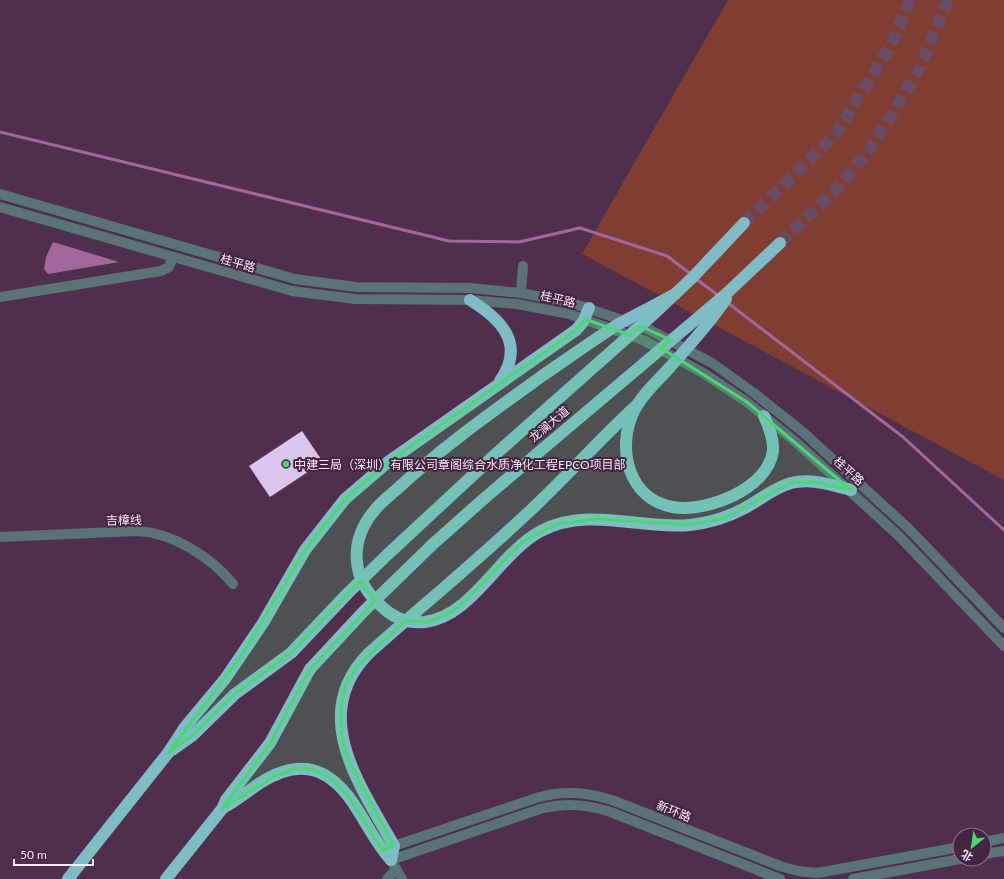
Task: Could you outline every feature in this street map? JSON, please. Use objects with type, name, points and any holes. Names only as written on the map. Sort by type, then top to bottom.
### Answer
[{"type":"highway","name":"龙澜大道","points":[[184,737],[235,694],[291,654],[348,593],[387,555],[675,294],[744,223]]},
{"type":"highway","name":"龙澜大道","points":[[166,879],[226,804],[270,743],[310,669],[364,611],[402,573],[498,487],[738,283],[780,243]]},
{"type":"highway","points":[[394,864],[394,846],[355,774],[345,749],[341,724],[343,696],[349,678],[359,663],[388,636],[532,510],[577,466],[609,431],[638,404],[700,334],[738,283]]},
{"type":"highway","points":[[675,294],[618,325],[497,408],[448,446],[373,512],[363,529],[357,547],[357,569],[360,579],[368,594],[382,608],[396,618],[418,623],[438,619],[447,615],[465,602],[521,543],[545,529],[570,521],[598,519],[657,525],[689,525],[725,518],[774,490],[791,483],[813,482],[851,490]]},
{"type":"highway","points":[[470,300],[495,318],[502,325],[508,338],[510,353],[508,367],[496,386]]},
{"type":"highway","points":[[68,879],[168,753],[184,737],[245,651],[304,550],[328,518],[355,488],[576,330],[587,313]]},
{"type":"highway","points":[[638,404],[631,417],[625,438],[625,451],[628,468],[632,477],[644,492],[658,502],[674,508],[700,507],[719,502],[740,492],[757,479],[768,465],[773,452],[771,435],[764,416]]},
{"type":"highway","points":[[226,804],[273,776],[295,769],[312,769],[332,780],[349,797],[382,850],[394,864]]},
{"type":"street","name":"桂平路","points":[[0,194],[295,279],[356,287],[470,288],[521,293],[587,313],[674,356],[718,382],[764,416],[851,490],[925,561],[1004,646]]},
{"type":"street","name":"桂平路","points":[[0,207],[253,281],[313,294],[374,300],[470,300],[587,313],[628,321],[664,336],[712,363],[754,393],[804,433],[880,500],[1004,628]]},
{"type":"street","points":[[0,297],[160,271],[169,267],[173,257]]},
{"type":"street","points":[[521,293],[523,266]]},
{"type":"street","name":"吉樟线","points":[[0,537],[138,532],[154,533],[172,539],[200,556],[217,568],[233,584]]},
{"type":"street","name":"新环路","points":[[382,850],[536,798],[574,792],[586,793],[612,800],[776,865],[798,871],[825,872],[952,848]]},
{"type":"street","name":"新环路","points":[[394,864],[540,809],[563,804],[574,804],[585,805],[608,811],[780,879]]},
{"type":"street","points":[[992,840],[1004,838]]},
{"type":"street","points":[[992,852],[1004,850]]},
{"type":"street","points":[[853,879],[952,860]]},
{"type":"street","points":[[387,879],[394,864]]},
{"type":"street","points":[[394,864],[402,879]]},
{"type":"highlighted area","points":[[585,319],[630,335],[640,326],[671,340],[661,348],[747,402],[851,490],[813,482],[791,483],[725,518],[689,525],[598,519],[558,524],[521,543],[465,602],[447,615],[427,622],[405,621],[356,668],[346,684],[341,710],[342,736],[349,761],[394,846],[382,850],[349,797],[332,780],[312,769],[295,769],[273,777],[222,809],[270,743],[310,669],[375,601],[360,582],[291,653],[235,694],[193,735],[168,753],[241,656],[305,550],[345,499],[388,462],[576,330]]},
{"type":"shaded area","points":[[728,0],[1004,0],[1004,480],[582,254]]},
{"type":"shaded area","points":[[53,242],[119,262],[48,274],[44,269],[46,257]]},
{"type":"building","name":"中建三局（深圳）有限公司章阁综合水质净化工程EPCO项目部","points":[[302,431],[323,462],[270,497],[249,466]]},
{"type":"waterway","points":[[0,132],[449,241],[519,242],[580,228],[667,256],[692,275]]},
{"type":"waterway","points":[[696,279],[719,296]]},
{"type":"waterway","points":[[728,303],[903,437],[1004,530]]},
{"type":"tunnel","points":[[744,223],[835,135],[891,45],[910,0]]},
{"type":"tunnel","points":[[780,243],[838,188],[871,147],[919,69],[948,0]]},
{"type":"place","name":"中建三局（深圳）有限公司章阁综合水质净化工程EPCO项目部","points":[[286,464]]}]
